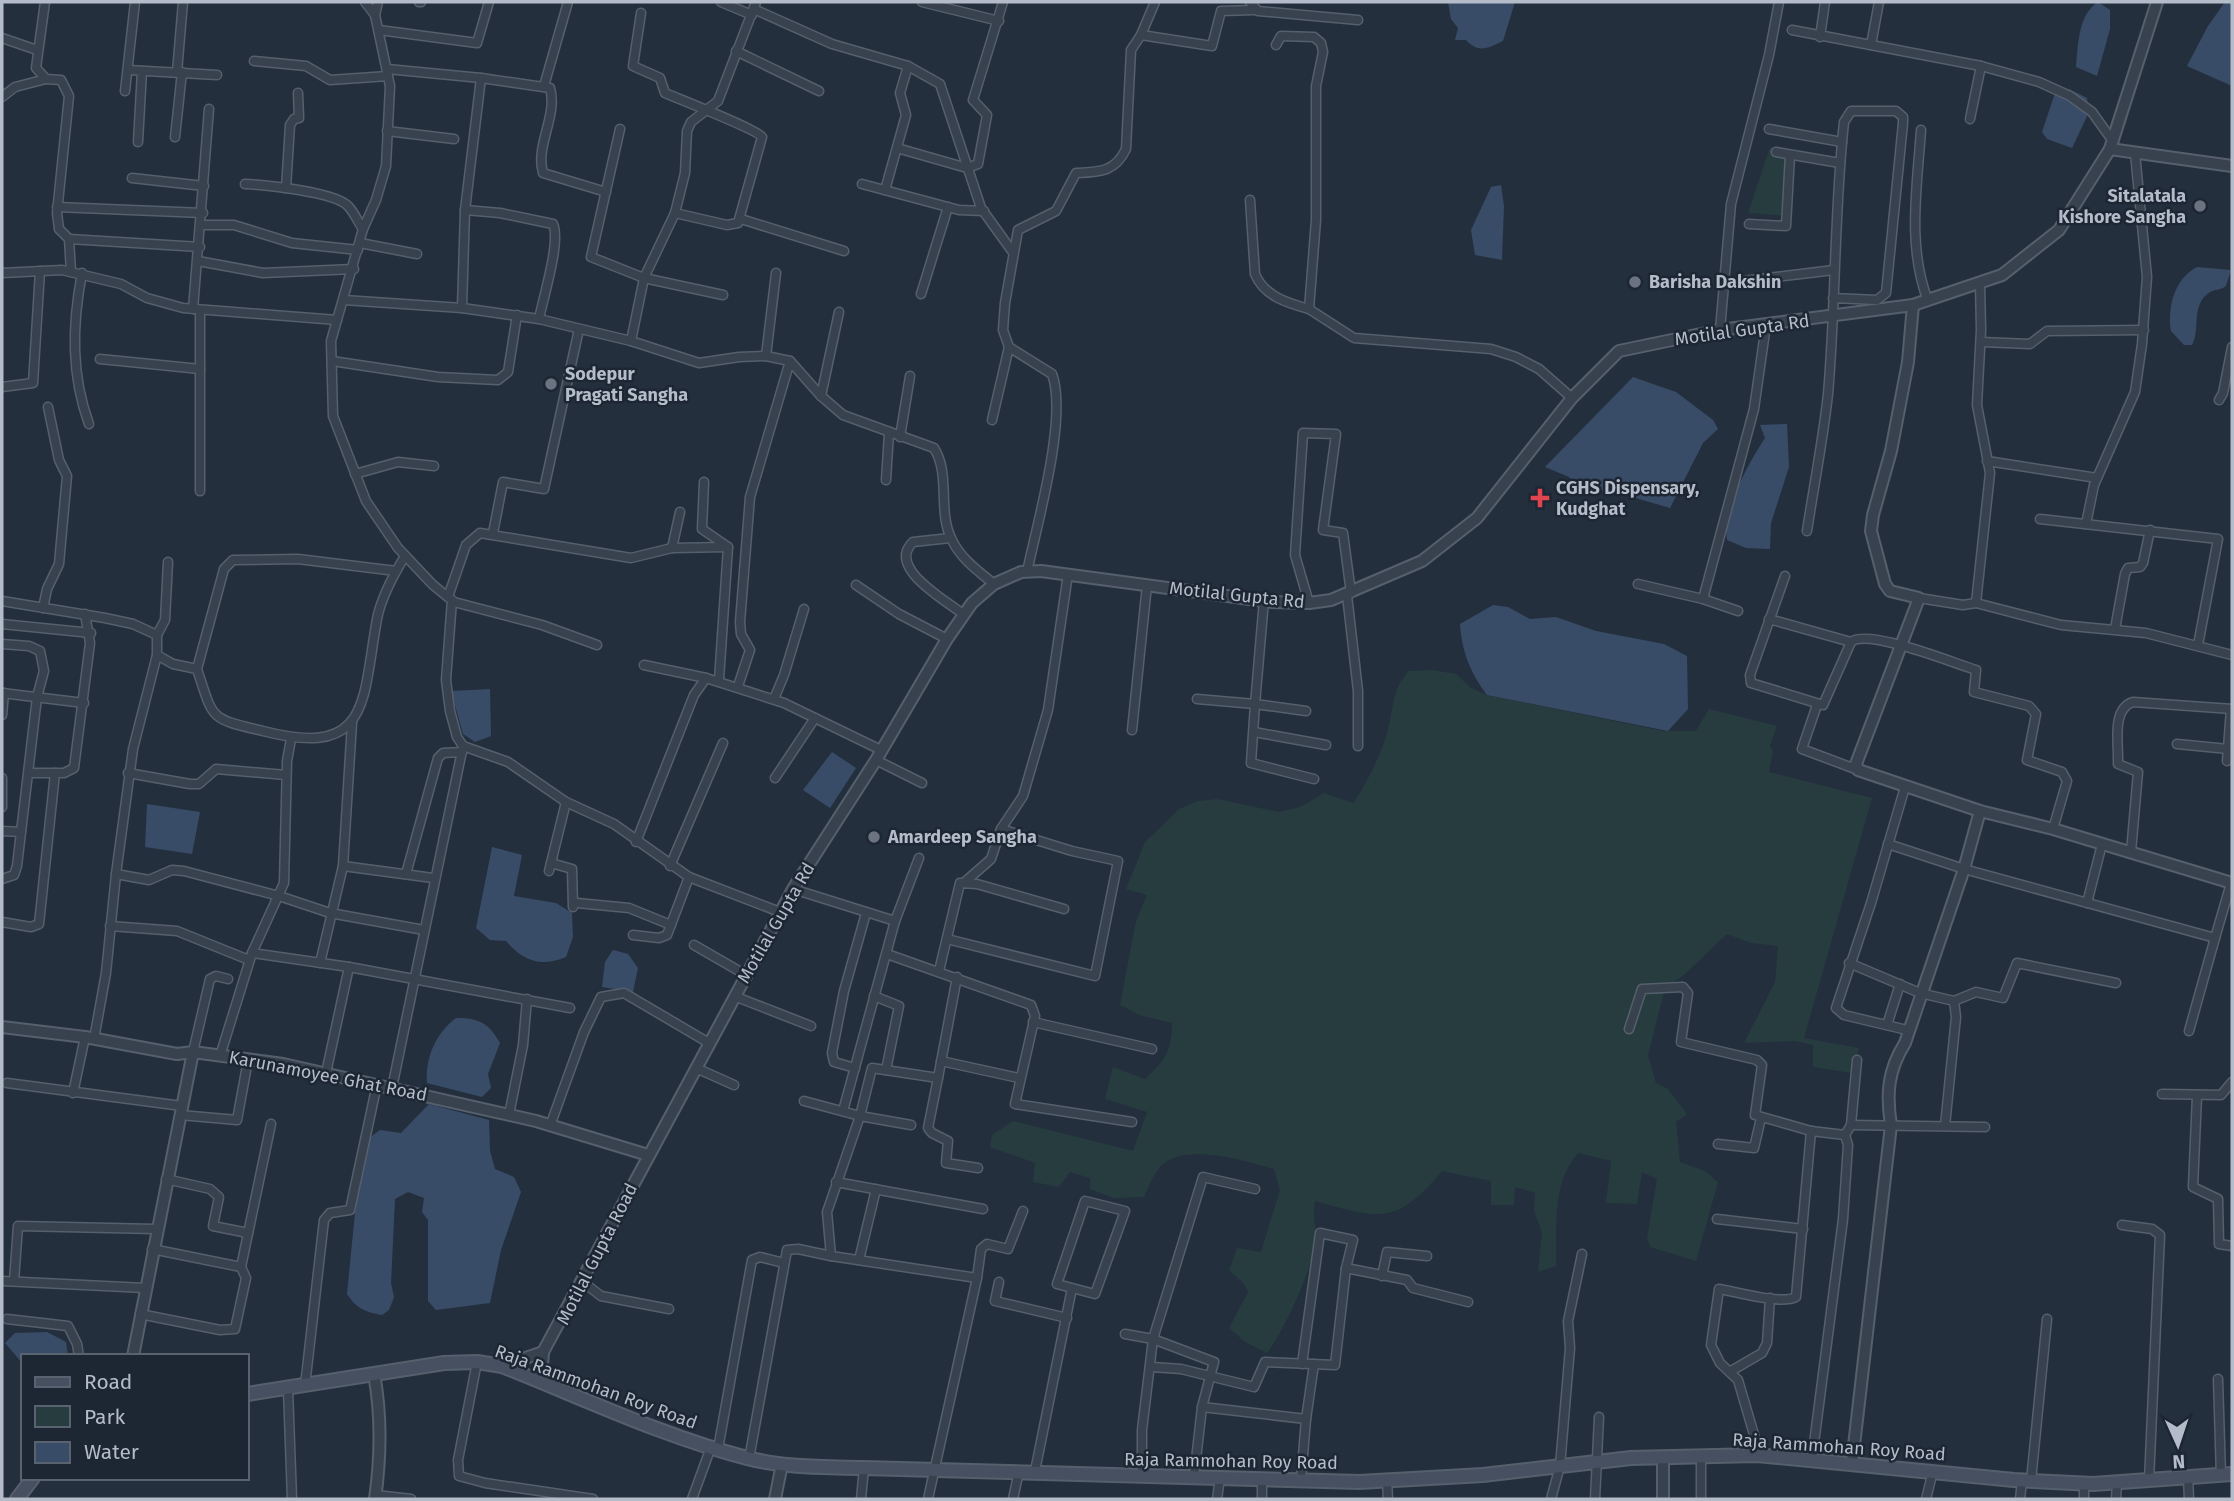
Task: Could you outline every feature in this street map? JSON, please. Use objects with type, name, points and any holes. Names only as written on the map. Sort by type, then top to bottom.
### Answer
[{"type":"main road","name":"Raja Rammohan Roy Road","points":[[248,1394],[444,1363],[477,1362],[502,1366],[654,1429],[749,1459],[782,1464],[864,1468],[1035,1471],[1262,1480],[1387,1480],[1483,1475],[1663,1457],[1760,1455],[2027,1481],[2117,1483],[2227,1475]]},
{"type":"main road","points":[[17,1499],[31,1480]]},
{"type":"street","points":[[45,2],[36,68],[46,79]]},
{"type":"street","points":[[125,92],[135,2]]},
{"type":"street","points":[[175,137],[183,2]]},
{"type":"street","points":[[365,2],[375,15],[387,73],[386,166],[376,201],[363,229],[354,270],[331,341],[332,416],[366,501],[405,556],[450,598],[542,625],[597,645]]},
{"type":"street","points":[[375,15],[378,2]]},
{"type":"street","points":[[379,30],[477,43],[489,2]]},
{"type":"street","points":[[544,86],[568,2]]},
{"type":"street","points":[[720,2],[755,9],[832,44],[908,66],[940,84],[984,211],[1012,251]]},
{"type":"street","points":[[922,2],[999,21]]},
{"type":"street","points":[[897,148],[967,168],[975,167],[979,161],[987,115],[973,100],[1003,2]]},
{"type":"street","points":[[992,420],[1009,347],[1003,330],[1012,251],[1018,230],[1056,212],[1076,173],[1106,171],[1120,161],[1126,149],[1131,50],[1141,35],[1155,2]]},
{"type":"street","points":[[1720,330],[1731,204],[1769,55],[1779,2]]},
{"type":"street","points":[[1820,37],[1825,2]]},
{"type":"street","points":[[1871,45],[1879,2]]},
{"type":"street","name":"Motilal Gupta Rd","points":[[648,1155],[793,889],[879,755],[947,639],[964,615],[993,584],[1027,572],[1068,574],[1264,600],[1309,603],[1349,594],[1422,561],[1478,518],[1572,398],[1619,351],[1720,330],[1913,306],[2002,275],[2059,230],[2111,144],[2157,2]]},
{"type":"street","points":[[1141,35],[1212,46],[1219,14],[1225,10],[1252,6],[1358,20]]},
{"type":"street","points":[[631,341],[644,278],[675,213],[685,173],[687,131],[691,122],[718,101],[755,9]]},
{"type":"street","points":[[641,13],[633,66],[660,78],[665,93],[761,133],[758,156],[741,219],[733,226],[675,213]]},
{"type":"street","points":[[1792,30],[1981,66],[2039,82],[2070,96],[2092,112],[2111,144],[2134,153],[2232,166]]},
{"type":"street","points":[[1276,45],[1281,36],[1289,34],[1314,37],[1321,43],[1323,52],[1316,86],[1316,220],[1309,309]]},
{"type":"street","points":[[2,38],[37,50]]},
{"type":"street","points":[[736,51],[819,91]]},
{"type":"street","points":[[254,61],[306,66],[330,80],[387,73],[481,78],[550,88],[552,96],[541,163],[543,173],[606,192]]},
{"type":"street","points":[[885,190],[906,115],[900,93],[908,66]]},
{"type":"street","points":[[1970,119],[1981,66]]},
{"type":"street","points":[[128,70],[217,75]]},
{"type":"street","points":[[138,142],[142,71]]},
{"type":"street","points":[[462,308],[465,210],[481,78]]},
{"type":"street","points":[[2,97],[15,87],[46,79],[61,80],[69,96],[57,207],[59,229],[69,239],[72,272]]},
{"type":"street","points":[[286,188],[291,121],[299,118],[298,93]]},
{"type":"street","points":[[200,491],[198,261],[209,109]]},
{"type":"street","points":[[1807,531],[1819,470],[1832,317],[1840,163],[1846,115],[1851,111],[1896,111],[1903,117],[1886,293],[1877,300],[1833,298]]},
{"type":"street","points":[[620,129],[591,257],[644,278],[723,295]]},
{"type":"street","points":[[1769,129],[1842,142]]},
{"type":"street","points":[[1921,130],[1914,246],[1917,272],[1927,301]]},
{"type":"street","points":[[387,131],[454,139]]},
{"type":"street","points":[[1776,152],[1840,163]]},
{"type":"street","points":[[2086,524],[2097,478],[2135,392],[2144,330],[2147,277],[2134,153]]},
{"type":"street","points":[[1749,224],[1786,226],[1790,155]]},
{"type":"street","points":[[132,178],[204,186]]},
{"type":"street","points":[[245,184],[286,188],[342,201],[363,229]]},
{"type":"street","points":[[862,184],[948,207],[984,211]]},
{"type":"street","points":[[1250,200],[1255,274],[1259,283],[1269,293],[1309,309],[1354,338],[1491,349],[1516,357],[1539,369],[1572,398]]},
{"type":"street","points":[[57,207],[203,214]]},
{"type":"street","points":[[921,294],[948,207]]},
{"type":"street","points":[[465,210],[500,213],[553,224],[556,230],[555,244],[539,319]]},
{"type":"street","points":[[741,219],[844,251]]},
{"type":"street","points":[[202,225],[234,225],[292,243],[359,246],[417,254]]},
{"type":"street","points":[[69,239],[200,247]]},
{"type":"street","points":[[198,261],[263,273],[354,270]]},
{"type":"street","points":[[1734,282],[1834,270]]},
{"type":"street","points":[[2,387],[33,383],[40,271]]},
{"type":"street","points":[[2,273],[72,272],[121,284],[147,298],[197,310],[337,320]]},
{"type":"street","points":[[766,356],[776,273]]},
{"type":"street","points":[[82,274],[74,349],[80,400],[89,424]]},
{"type":"street","points":[[1976,603],[1990,473],[1977,405],[1980,283]]},
{"type":"street","points":[[344,300],[462,308],[539,319],[631,341],[699,363],[766,356],[790,361],[821,396],[843,415],[933,448],[940,458],[950,538],[966,561],[993,584]]},
{"type":"street","points":[[1913,306],[1908,362],[1871,531],[1885,584],[1890,591],[1919,598],[1963,604],[1976,603],[2061,625],[2115,629],[2198,645],[2232,655]]},
{"type":"street","points":[[821,396],[839,312]]},
{"type":"street","points":[[332,361],[438,376],[498,380],[508,372],[517,316]]},
{"type":"street","points":[[1703,599],[1754,409],[1766,325]]},
{"type":"street","points":[[493,533],[503,482],[544,489],[579,329]]},
{"type":"street","points":[[1980,342],[2030,344],[2043,333],[2060,330],[2144,330]]},
{"type":"street","points":[[1009,347],[1052,374],[1056,389],[1055,425],[1027,572]]},
{"type":"street","points":[[2218,400],[2223,393],[2232,347]]},
{"type":"street","points":[[100,359],[200,369]]},
{"type":"street","points":[[738,686],[750,650],[741,634],[740,622],[750,497],[790,361]]},
{"type":"street","points":[[900,437],[910,376]]},
{"type":"street","points":[[43,608],[61,558],[67,476],[61,466],[48,407]]},
{"type":"street","points":[[886,480],[889,433]]},
{"type":"street","points":[[1309,603],[1296,555],[1303,433],[1336,434],[1323,530],[1343,533],[1358,691],[1358,746]]},
{"type":"street","points":[[1987,461],[2097,478]]},
{"type":"street","points":[[355,474],[398,462],[434,466]]},
{"type":"street","points":[[704,482],[702,529],[728,547]]},
{"type":"street","points":[[672,548],[680,512]]},
{"type":"street","points":[[2040,519],[2218,539],[2198,645]]},
{"type":"street","points":[[2115,629],[2124,574],[2128,568],[2140,567],[2143,562],[2150,530]]},
{"type":"street","points":[[392,1088],[433,878],[463,749],[450,711],[446,680],[450,598],[466,545],[480,533],[493,533],[631,558],[672,548],[728,547]]},
{"type":"street","points":[[950,538],[913,542],[905,555],[906,564],[918,579],[964,615]]},
{"type":"street","points":[[719,680],[728,547]]},
{"type":"street","points":[[320,963],[343,866],[352,723],[369,684],[377,616],[405,556]]},
{"type":"street","points":[[352,723],[333,737],[291,739],[221,721],[210,709],[197,669],[228,562],[298,559],[396,571]]},
{"type":"street","points":[[73,1093],[89,1038],[110,926],[128,773],[157,655],[157,635],[165,620],[168,562]]},
{"type":"street","points":[[939,971],[960,883],[991,859],[1001,829],[1023,796],[1048,710],[1068,574]]},
{"type":"street","points":[[1785,576],[1750,675],[1751,683],[1817,705],[1826,703],[1851,642]]},
{"type":"street","points":[[1639,584],[1703,599],[1738,611]]},
{"type":"street","points":[[856,585],[899,614],[947,639]]},
{"type":"street","points":[[1132,730],[1147,585]]},
{"type":"street","points":[[1858,769],[1856,764],[1919,598]]},
{"type":"street","points":[[1264,600],[1251,756],[1253,765],[1314,779]]},
{"type":"street","points":[[2,601],[133,624],[157,635]]},
{"type":"street","points":[[774,699],[804,609]]},
{"type":"street","points":[[29,774],[55,773],[74,768],[91,633],[85,614]]},
{"type":"street","points":[[1769,619],[1851,642],[1862,637],[1901,646],[1976,670],[1975,692],[2034,709],[2036,714],[2027,760],[2062,772],[2067,781],[2053,829]]},
{"type":"street","points":[[2,624],[91,633]]},
{"type":"street","points":[[2,645],[29,646],[40,651],[44,671],[37,697],[15,875],[2,879]]},
{"type":"street","points":[[157,655],[173,664],[197,669]]},
{"type":"street","points":[[644,665],[719,680],[774,699],[815,718],[922,783]]},
{"type":"street","points":[[636,842],[694,695],[706,678]]},
{"type":"street","points":[[2,715],[3,693],[84,703]]},
{"type":"street","points":[[1197,699],[1306,710]]},
{"type":"street","points":[[2131,852],[2138,772],[2118,764],[2119,712],[2124,705],[2133,702],[2232,709],[2227,761]]},
{"type":"street","points":[[1817,705],[1802,749],[1980,811],[2053,829],[2232,883],[2189,1031]]},
{"type":"street","points":[[775,778],[815,718]]},
{"type":"street","points":[[1254,732],[1326,745]]},
{"type":"street","points":[[220,1056],[250,957],[284,883],[286,775],[291,739]]},
{"type":"street","points":[[670,866],[723,743]]},
{"type":"street","points":[[2177,744],[2228,749]]},
{"type":"street","points":[[406,874],[438,758],[443,753],[463,749],[508,762],[566,802],[614,824],[689,877],[780,912]]},
{"type":"street","points":[[128,773],[190,784],[199,784],[216,769],[286,775]]},
{"type":"street","points":[[2,922],[31,928],[39,924],[55,773]]},
{"type":"street","points":[[2,778],[2,807]]},
{"type":"street","points":[[1905,787],[1849,963],[1838,1012],[1908,1031]]},
{"type":"street","points":[[566,802],[550,867],[572,869],[575,905],[629,908],[671,925]]},
{"type":"street","points":[[1852,1463],[1891,1125],[1888,1078],[1908,1031],[1964,869],[1980,811]]},
{"type":"street","points":[[947,939],[1095,976],[1118,861],[1072,851],[1001,829]]},
{"type":"street","points":[[2,831],[21,832]]},
{"type":"street","points":[[1888,844],[1964,869],[2215,938]]},
{"type":"street","points":[[2087,903],[2102,844]]},
{"type":"street","points":[[843,1111],[895,921],[919,858]]},
{"type":"street","points":[[343,866],[433,878]]},
{"type":"street","points":[[116,874],[149,880],[172,870],[184,871],[279,896],[330,913],[424,930]]},
{"type":"street","points":[[633,935],[664,937],[689,877]]},
{"type":"street","points":[[966,881],[1064,909]]},
{"type":"street","points":[[793,889],[895,921]]},
{"type":"street","points":[[855,1068],[834,1062],[832,1043],[866,913]]},
{"type":"street","points":[[110,926],[177,931],[250,957],[349,967],[570,1008]]},
{"type":"street","points":[[694,946],[746,975]]},
{"type":"street","points":[[887,954],[1031,1005],[1035,1012],[1015,1104],[1132,1122]]},
{"type":"street","points":[[1849,963],[1920,993],[1954,1001],[1976,992],[2003,998],[2017,963],[2116,983]]},
{"type":"street","points":[[326,1073],[349,967]]},
{"type":"street","points":[[133,1354],[166,1179],[210,979],[216,976],[228,979]]},
{"type":"street","points":[[957,977],[928,1128],[948,1141],[946,1163],[978,1168]]},
{"type":"street","points":[[1887,1025],[1899,984]]},
{"type":"street","points":[[1629,1029],[1642,989],[1686,989],[1688,1007],[1681,1042],[1757,1060],[1762,1065],[1762,1072],[1754,1109],[1760,1118],[1811,1131],[1845,1135]]},
{"type":"street","points":[[550,1126],[584,1032],[601,997],[624,993],[709,1043]]},
{"type":"street","points":[[734,996],[811,1026]]},
{"type":"street","points":[[874,996],[899,1006],[886,1070]]},
{"type":"street","points":[[509,1115],[523,1045],[527,999]]},
{"type":"street","points":[[1945,1126],[1954,1001]]},
{"type":"street","points":[[1033,1022],[1152,1049]]},
{"type":"street","name":"Karunamoyee Ghat Road","points":[[2,1027],[89,1038],[177,1054],[193,1052],[248,1059],[326,1073],[509,1115],[648,1155]]},
{"type":"street","points":[[7,1083],[237,1120],[248,1059]]},
{"type":"street","points":[[1812,1459],[1843,1219],[1848,1145],[1845,1135],[1851,1125],[1857,1059]]},
{"type":"street","points":[[941,1061],[1019,1078]]},
{"type":"street","points":[[696,1068],[734,1085]]},
{"type":"street","points":[[831,1256],[827,1212],[860,1116],[872,1068],[938,1078]]},
{"type":"street","points":[[2162,1094],[2197,1096],[2226,1093],[2232,1082]]},
{"type":"street","points":[[305,1387],[324,1220],[330,1213],[347,1212],[352,1207],[362,1147],[377,1084]]},
{"type":"street","points":[[2197,1096],[2193,1187],[2218,1199],[2219,1244],[2232,1246]]},
{"type":"street","points":[[804,1101],[860,1116],[911,1125]]},
{"type":"street","points":[[1718,1144],[1754,1148],[1760,1118]]},
{"type":"street","points":[[139,1314],[220,1330],[235,1329],[246,1278],[241,1267],[271,1124]]},
{"type":"street","points":[[1851,1125],[1985,1127]]},
{"type":"street","points":[[1760,1455],[1748,1406],[1738,1380],[1720,1363],[1711,1345],[1719,1289],[1789,1300],[1796,1297],[1811,1131]]},
{"type":"street","name":"Motilal Gupta Road","points":[[541,1382],[543,1352],[583,1282],[648,1155]]},
{"type":"street","points":[[1142,1477],[1142,1430],[1152,1367],[1153,1339],[1203,1177],[1255,1189]]},
{"type":"street","points":[[166,1179],[210,1189],[219,1197],[213,1226],[248,1233]]},
{"type":"street","points":[[836,1182],[983,1209]]},
{"type":"street","points":[[859,1260],[876,1189]]},
{"type":"street","points":[[1085,1201],[1125,1211],[1095,1294],[1072,1288],[1057,1284],[1085,1201]]},
{"type":"street","points":[[928,1499],[932,1469],[984,1244],[1008,1249],[1023,1211]]},
{"type":"street","points":[[1717,1219],[1803,1229]]},
{"type":"street","points":[[2122,1225],[2152,1229],[2160,1235],[2149,1481]]},
{"type":"street","points":[[14,1281],[18,1226],[156,1229]]},
{"type":"street","points":[[1152,1367],[1181,1370],[1254,1387],[1265,1362],[1302,1364],[1335,1365],[1346,1268],[1353,1240],[1320,1233],[1302,1364]]},
{"type":"street","points":[[749,1459],[784,1263],[790,1248],[977,1278]]},
{"type":"street","points":[[152,1250],[241,1267]]},
{"type":"street","points":[[1382,1276],[1387,1252],[1427,1256]]},
{"type":"street","points":[[1551,1499],[1560,1466],[1570,1348],[1568,1321],[1582,1254]]},
{"type":"street","points":[[692,1499],[715,1448],[752,1260],[760,1257],[784,1263]]},
{"type":"street","points":[[1346,1268],[1408,1280],[1413,1288],[1468,1302]]},
{"type":"street","points":[[2,1281],[145,1288]]},
{"type":"street","points":[[583,1282],[601,1296],[669,1309]]},
{"type":"street","points":[[999,1282],[995,1301],[1067,1318]]},
{"type":"street","points":[[1035,1471],[1072,1288]]},
{"type":"street","points":[[1731,1371],[1762,1353],[1767,1343],[1770,1298]]},
{"type":"street","points":[[7,1319],[68,1326],[79,1354]]},
{"type":"street","points":[[2020,1499],[2027,1481],[2047,1319]]},
{"type":"street","points":[[1125,1334],[1153,1339],[1214,1362],[1202,1407],[1194,1478]]},
{"type":"street","points":[[502,1366],[543,1352]]},
{"type":"street","points":[[477,1362],[458,1460],[459,1476],[485,1483],[593,1499]]},
{"type":"street","points":[[1301,1480],[1314,1364]]},
{"type":"street","points":[[374,1374],[381,1411],[376,1497],[411,1499]]},
{"type":"street","points":[[2218,1379],[2227,1475]]},
{"type":"street","points":[[288,1389],[292,1499]]},
{"type":"street","points":[[1202,1407],[1306,1419]]},
{"type":"street","points":[[1595,1499],[1594,1464],[1599,1418]]},
{"type":"street","points":[[1701,1456],[1701,1499]]},
{"type":"street","points":[[1663,1457],[1663,1499]]},
{"type":"street","points":[[775,1499],[782,1464]]},
{"type":"street","points":[[861,1499],[864,1468]]},
{"type":"street","points":[[1013,1499],[1019,1471]]},
{"type":"street","points":[[1926,1499],[1933,1471]]},
{"type":"street","points":[[1217,1499],[1220,1478]]},
{"type":"street","points":[[2188,1478],[2189,1499]]},
{"type":"street","points":[[1262,1480],[1262,1499]]},
{"type":"street","points":[[1387,1480],[1388,1499]]},
{"type":"street","points":[[2084,1483],[2084,1499]]},
{"type":"street","points":[[2116,1499],[2117,1483]]},
{"type":"green space","points":[[1770,147],[1794,155],[1787,216],[1748,213]]},
{"type":"green space","points":[[1432,670],[1456,674],[1471,688],[1487,695],[1663,731],[1696,731],[1709,709],[1777,726],[1770,746],[1773,751],[1769,772],[1872,798],[1804,1038],[1859,1048],[1852,1073],[1813,1067],[1813,1045],[1795,1041],[1744,1043],[1775,982],[1778,946],[1751,943],[1727,934],[1683,976],[1665,988],[1648,1056],[1656,1083],[1668,1089],[1687,1114],[1676,1122],[1680,1162],[1705,1171],[1718,1182],[1696,1261],[1650,1247],[1647,1238],[1657,1179],[1642,1172],[1637,1204],[1606,1203],[1611,1161],[1578,1153],[1569,1165],[1559,1192],[1557,1207],[1556,1266],[1538,1272],[1542,1232],[1534,1211],[1535,1193],[1515,1187],[1514,1205],[1491,1205],[1491,1181],[1442,1171],[1412,1201],[1386,1213],[1356,1212],[1315,1201],[1316,1238],[1310,1265],[1289,1314],[1267,1353],[1245,1342],[1229,1328],[1248,1292],[1244,1284],[1229,1270],[1237,1248],[1261,1252],[1280,1190],[1274,1169],[1217,1156],[1187,1155],[1163,1164],[1154,1175],[1144,1197],[1114,1198],[1090,1189],[1090,1178],[1070,1172],[1059,1187],[1033,1182],[1035,1163],[990,1147],[992,1135],[1013,1121],[1133,1151],[1147,1112],[1105,1099],[1113,1067],[1145,1079],[1166,1054],[1172,1032],[1172,1023],[1139,1015],[1120,1005],[1136,921],[1147,895],[1126,889],[1145,842],[1179,809],[1198,801],[1217,799],[1279,812],[1300,807],[1324,793],[1353,803],[1381,750],[1396,693],[1403,678],[1409,671]]},
{"type":"water","points":[[1448,2],[1515,2],[1503,41],[1479,48],[1466,40],[1455,40],[1458,28],[1451,19]]},
{"type":"water","points":[[2098,2],[2110,10],[2110,29],[2097,76],[2076,67],[2083,22],[2091,7]]},
{"type":"water","points":[[2225,2],[2232,2],[2232,86],[2187,66],[2208,26]]},
{"type":"water","points":[[2069,89],[2087,98],[2089,112],[2072,148],[2047,139],[2042,132],[2056,90]]},
{"type":"water","points":[[1501,185],[1504,206],[1502,260],[1475,255],[1471,230],[1491,187]]},
{"type":"water","points":[[2197,267],[2231,270],[2226,286],[2210,292],[2200,303],[2195,338],[2192,345],[2184,345],[2171,331],[2170,312],[2178,286],[2189,272]]},
{"type":"water","points":[[1633,377],[1676,392],[1713,420],[1718,429],[1703,443],[1670,508],[1615,492],[1577,488],[1569,477],[1545,467]]},
{"type":"water","points":[[1787,424],[1789,467],[1771,523],[1770,549],[1746,548],[1727,540],[1733,501],[1765,438],[1760,425]]},
{"type":"water","points":[[1493,605],[1508,607],[1530,619],[1556,617],[1596,631],[1664,644],[1687,656],[1688,709],[1668,731],[1487,695],[1468,661],[1460,624]]},
{"type":"water","points":[[490,689],[491,736],[475,742],[463,734],[451,691]]},
{"type":"water","points":[[832,752],[856,768],[830,808],[803,790]]},
{"type":"water","points":[[147,804],[200,812],[192,854],[145,847]]},
{"type":"water","points":[[492,847],[522,855],[514,896],[556,903],[572,913],[573,937],[566,957],[549,962],[533,961],[519,954],[506,941],[490,940],[476,928]]},
{"type":"water","points":[[613,950],[628,954],[638,968],[633,992],[602,987],[605,962]]},
{"type":"water","points":[[456,1018],[482,1023],[500,1043],[488,1074],[491,1088],[482,1097],[427,1083],[428,1064],[433,1047],[443,1031]]},
{"type":"water","points":[[429,1104],[489,1120],[490,1151],[495,1169],[514,1177],[521,1192],[501,1250],[490,1303],[436,1310],[428,1301],[428,1220],[422,1212],[424,1198],[408,1192],[395,1199],[391,1283],[394,1297],[389,1310],[382,1315],[362,1309],[347,1294],[361,1152],[369,1138],[380,1130],[401,1133]]},
{"type":"water","points":[[47,1332],[66,1342],[68,1354],[21,1354],[21,1362],[5,1343],[15,1333]]},
{"type":"place","name":"Sitalatala Kishore Sangha","points":[[2200,206]]},
{"type":"place","name":"Barisha Dakshin","points":[[1635,282]]},
{"type":"place","name":"Sodepur Pragati Sangha","points":[[551,384]]},
{"type":"place","name":"CGHS Dispensary, Kudghat","points":[[1540,498]]},
{"type":"place","name":"Amardeep Sangha","points":[[874,837]]}]
